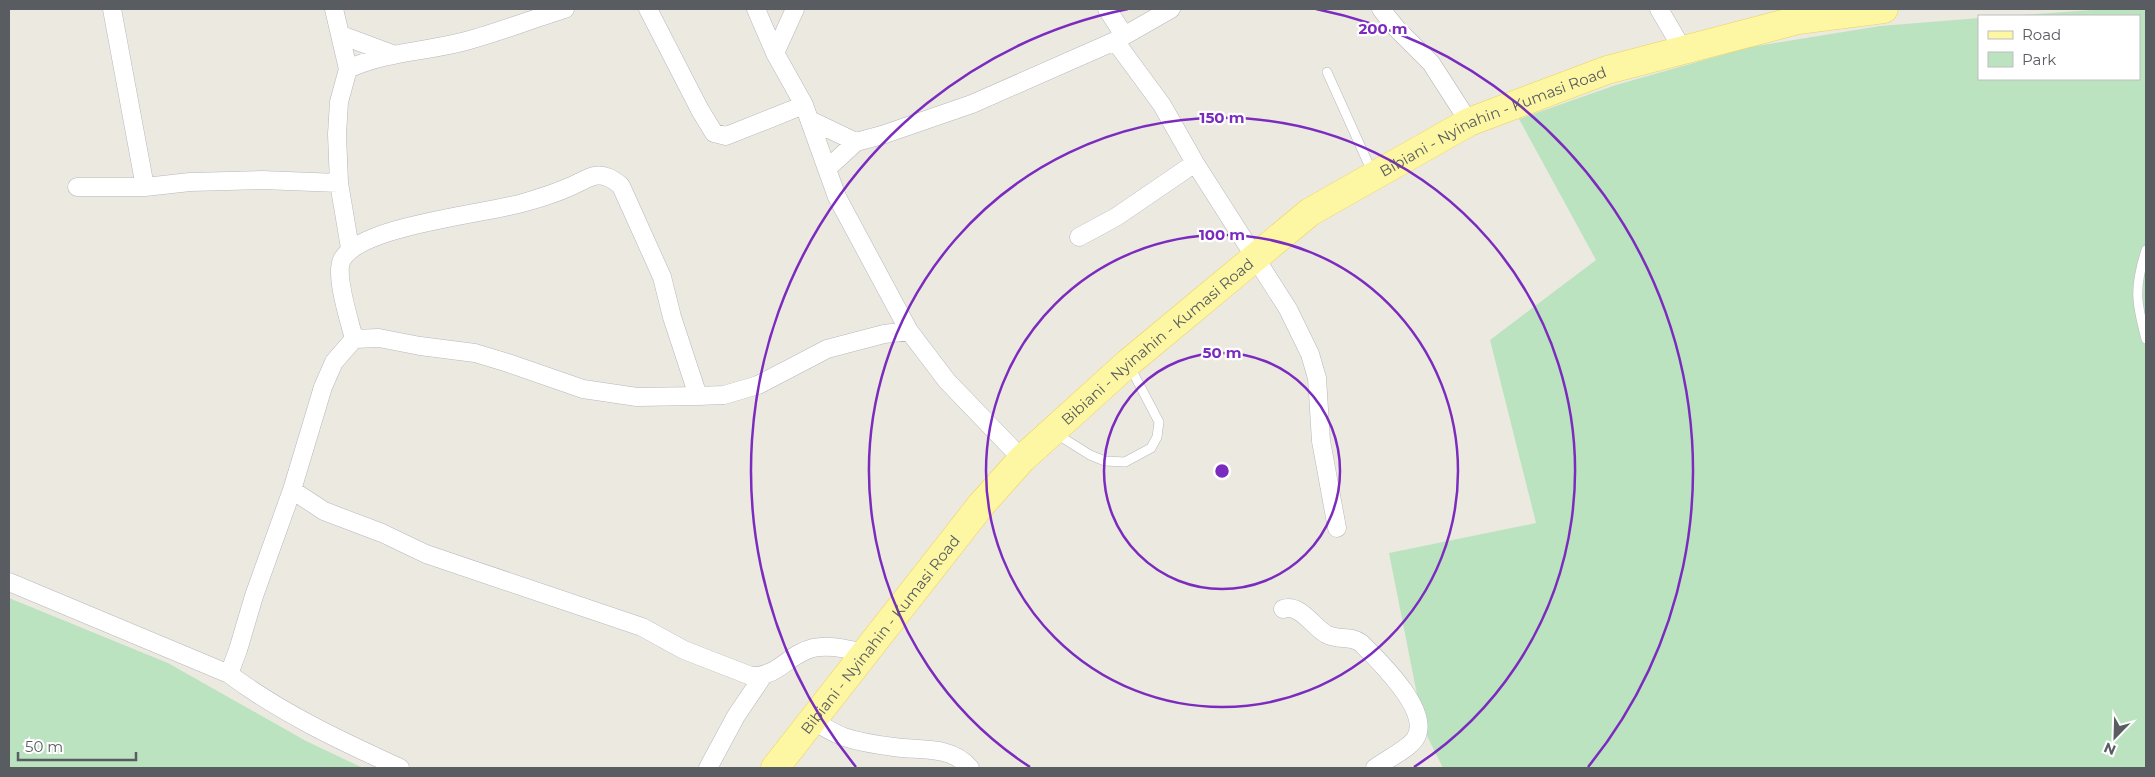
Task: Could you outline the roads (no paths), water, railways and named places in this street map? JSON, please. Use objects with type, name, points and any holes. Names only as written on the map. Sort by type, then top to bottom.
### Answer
[{"type":"main road","name":"Bibiani - Nyinahin - Kumasi Road","points":[[775,768],[981,505],[1022,459],[1128,363],[1310,212],[1469,122],[1607,70],[1798,20],[1842,11],[1884,9]]},
{"type":"street","points":[[112,9],[145,187]]},
{"type":"street","points":[[334,9],[348,69],[339,102],[337,134],[339,183],[350,248]]},
{"type":"street","points":[[348,69],[370,59],[466,41],[565,9]]},
{"type":"street","points":[[648,9],[700,110],[714,133],[726,136],[807,112],[856,142]]},
{"type":"street","points":[[756,9],[775,53],[807,112],[837,197],[909,331],[947,381],[1022,459]]},
{"type":"street","points":[[775,53],[795,9]]},
{"type":"street","points":[[1107,9],[1120,38],[1162,105],[1195,163],[1288,309],[1310,354],[1317,378],[1321,441],[1337,528]]},
{"type":"street","points":[[828,168],[856,142],[972,104],[1120,38],[1171,9]]},
{"type":"street","points":[[1381,9],[1397,29],[1431,63],[1469,122]]},
{"type":"street","points":[[1658,9],[1682,50]]},
{"type":"street","points":[[341,35],[392,54]]},
{"type":"street","points":[[1079,237],[1116,217],[1195,163]]},
{"type":"street","points":[[354,339],[339,272],[341,260],[350,248],[370,239],[424,222],[524,202],[567,188],[594,176],[608,177],[621,186],[662,277],[672,317],[698,396]]},
{"type":"street","points":[[77,187],[145,187],[190,182],[262,180],[339,183]]},
{"type":"street","points":[[229,674],[254,596],[292,490],[323,387],[334,362],[354,339],[379,338],[420,346],[475,353],[583,389],[637,396],[698,396],[724,394],[758,385],[827,349],[884,334],[909,331]]},
{"type":"street","points":[[292,490],[324,511],[382,533],[426,554],[642,627],[684,650],[751,676],[762,676],[774,672],[793,658],[812,648],[832,646],[866,653]]},
{"type":"street","points":[[9,582],[229,674],[260,697],[353,746],[400,768]]},
{"type":"street","points":[[1283,609],[1290,607],[1296,610],[1326,634],[1334,637],[1352,638],[1361,643],[1410,700],[1416,713],[1419,728],[1416,738],[1376,768]]},
{"type":"street","points":[[708,768],[736,716],[762,676]]},
{"type":"street","points":[[813,721],[844,737],[894,748],[928,749],[949,754],[958,757],[970,768]]},
{"type":"lane","points":[[1327,72],[1373,175]]},
{"type":"lane","points":[[2146,250],[2137,285],[2138,306],[2146,339]]},
{"type":"lane","points":[[1051,431],[1090,455],[1105,460],[1125,462],[1151,448],[1157,437],[1159,422],[1128,363]]}]
